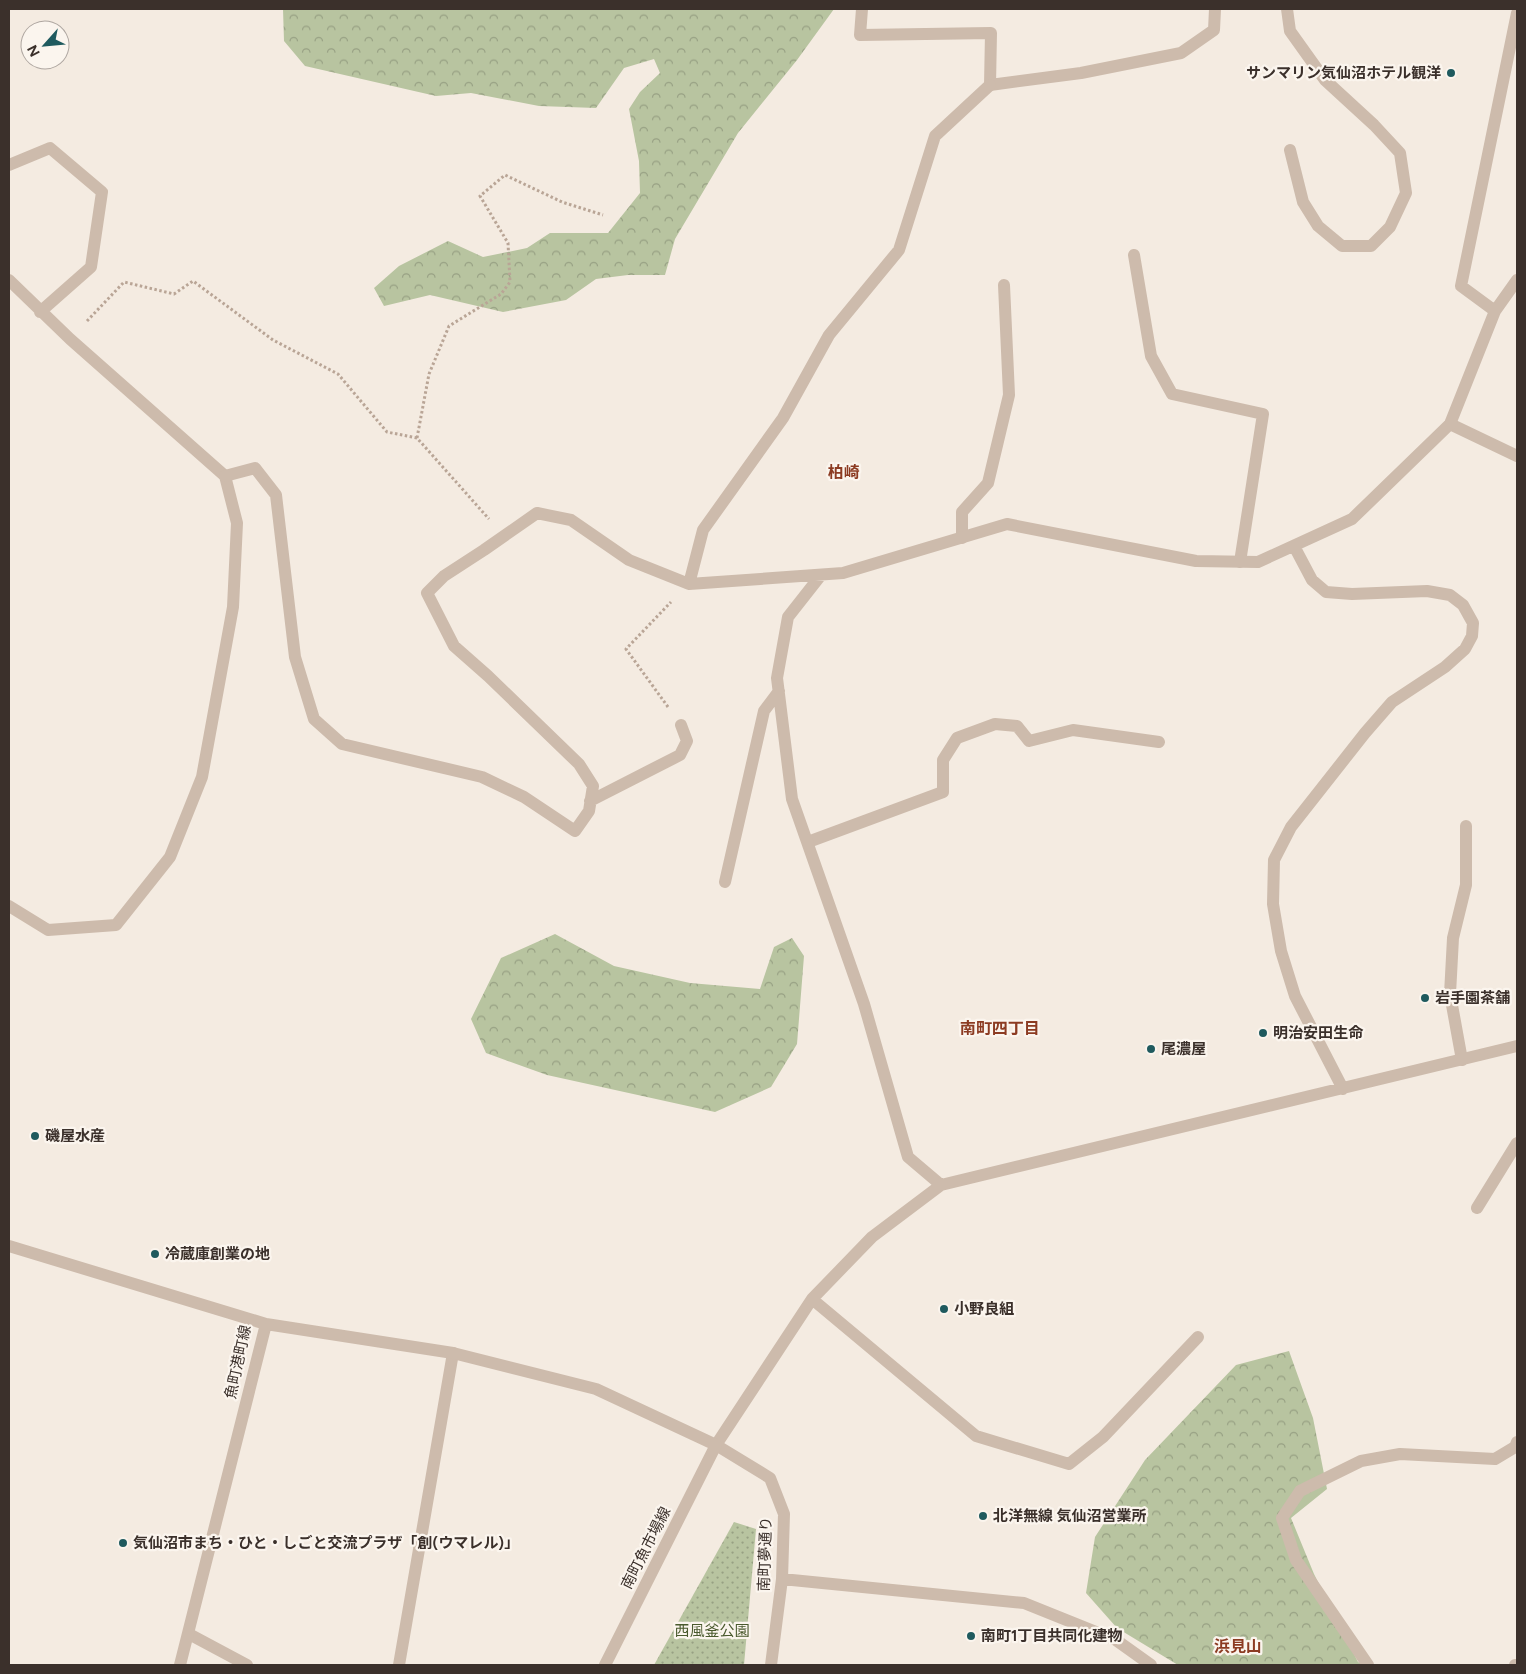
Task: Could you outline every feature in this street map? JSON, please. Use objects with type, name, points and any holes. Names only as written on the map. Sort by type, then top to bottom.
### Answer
[{"type":"street","points":[[862,9],[860,35],[991,33],[990,85]]},
{"type":"street","points":[[689,584],[704,530],[783,418],[829,335],[899,250],[936,136],[990,85],[1081,72],[1181,53],[1214,30],[1215,9]]},
{"type":"street","points":[[1287,9],[1290,31],[1325,80],[1374,125],[1400,153],[1406,193],[1390,226],[1371,246],[1342,246],[1318,226],[1303,202],[1290,150]]},
{"type":"street","points":[[1495,311],[1462,286],[1517,13]]},
{"type":"street","points":[[9,165],[50,148],[102,192],[91,267],[40,312]]},
{"type":"street","points":[[1134,255],[1151,356],[1172,394],[1263,414],[1240,562]]},
{"type":"street","points":[[9,280],[40,312],[225,476],[237,523],[234,607],[202,777],[170,856],[116,925],[48,930],[9,906]]},
{"type":"street","points":[[225,476],[255,468],[276,495],[295,657],[314,719],[342,744],[482,777],[524,797],[576,831],[589,811],[593,786],[579,764],[488,676],[454,646],[427,593],[444,576],[536,514],[571,520],[629,560],[689,584],[843,573],[1007,524],[1196,561],[1258,562],[1352,519],[1450,424],[1495,311],[1517,280]]},
{"type":"street","points":[[962,538],[962,512],[988,483],[1009,395],[1004,285]]},
{"type":"street","points":[[1450,424],[1517,456]]},
{"type":"street","points":[[1294,546],[1312,580],[1326,592],[1352,594],[1426,591],[1450,595],[1463,606],[1473,623],[1472,636],[1465,649],[1445,667],[1392,702],[1364,733],[1292,827],[1274,860],[1273,904],[1281,951],[1295,996],[1343,1088]]},
{"type":"street","points":[[821,574],[788,617],[777,678],[792,799],[864,1004],[908,1157],[940,1185],[1517,1046]]},
{"type":"street","points":[[725,882],[764,710],[779,690]]},
{"type":"street","points":[[808,842],[943,792],[943,760],[957,738],[995,724],[1017,726],[1030,742],[1073,730],[1159,742]]},
{"type":"street","points":[[590,801],[680,755],[687,741],[681,725]]},
{"type":"street","points":[[1462,1060],[1450,994],[1453,938],[1466,884],[1466,826]]},
{"type":"street","points":[[1477,1208],[1517,1143]]},
{"type":"street","name":"南町魚市場線","points":[[606,1665],[716,1445],[812,1299],[872,1237],[940,1185]]},
{"type":"street","name":"魚町港町線","points":[[9,1246],[266,1324],[180,1665]]},
{"type":"street","points":[[812,1299],[976,1436],[1069,1464],[1103,1437],[1198,1337]]},
{"type":"street","name":"南町夢通り","points":[[266,1324],[453,1354],[596,1389],[716,1445],[770,1478],[784,1514],[782,1579],[771,1665]]},
{"type":"street","points":[[399,1665],[453,1354]]},
{"type":"street","points":[[1368,1665],[1296,1560],[1282,1518],[1300,1491],[1361,1461],[1400,1454],[1495,1459],[1515,1446],[1517,1442]]},
{"type":"street","points":[[782,1579],[1024,1603],[1116,1640],[1151,1665]]},
{"type":"street","points":[[188,1634],[248,1665]]},
{"type":"path","points":[[418,438],[429,374],[450,326],[501,294],[510,282],[508,244],[480,196],[505,176],[562,202],[603,215]]},
{"type":"path","points":[[70,339],[124,282],[174,294],[193,280],[273,340],[338,374],[387,432],[418,438],[504,536]]},
{"type":"path","points":[[681,725],[626,649],[689,584]]},
{"type":"green space","points":[[283,9],[834,9],[797,60],[738,133],[675,239],[665,275],[628,275],[596,279],[566,300],[503,312],[430,295],[384,306],[374,288],[399,266],[448,241],[483,257],[527,248],[550,233],[608,233],[640,193],[639,161],[629,109],[640,92],[660,73],[654,59],[624,68],[596,108],[539,106],[471,93],[436,96],[305,66],[284,41]]},
{"type":"green space","points":[[555,934],[614,966],[690,983],[760,989],[774,947],[792,938],[804,956],[797,1044],[771,1087],[715,1112],[547,1075],[486,1053],[471,1019],[501,958]]},
{"type":"green space","points":[[1289,1351],[1313,1418],[1327,1489],[1291,1518],[1314,1574],[1358,1662],[1364,1665],[1178,1665],[1117,1628],[1086,1593],[1095,1537],[1145,1460],[1236,1365]]},
{"type":"green space","name":"西風釜公園","points":[[734,1522],[756,1529],[744,1665],[654,1665]]},
{"type":"place","name":"サンマリン気仙沼ホテル観洋","points":[[1451,73]]},
{"type":"place","name":"岩手園茶舗","points":[[1425,998]]},
{"type":"place","name":"明治安田生命","points":[[1263,1033]]},
{"type":"place","name":"尾濃屋","points":[[1151,1049]]},
{"type":"place","name":"磯屋水産","points":[[35,1136]]},
{"type":"place","name":"冷蔵庫創業の地","points":[[155,1254]]},
{"type":"place","name":"小野良組","points":[[944,1309]]},
{"type":"place","name":"北洋無線 気仙沼営業所","points":[[983,1516]]},
{"type":"place","name":"気仙沼市まち・ひと・しごと交流プラザ「創(ウマレル)」","points":[[123,1543]]},
{"type":"place","name":"南町1丁目共同化建物","points":[[971,1636]]},
{"type":"district","name":"柏崎","points":[[844,472]]},
{"type":"district","name":"南町四丁目","points":[[1000,1028]]},
{"type":"district","name":"浜見山","points":[[1238,1646]]}]
